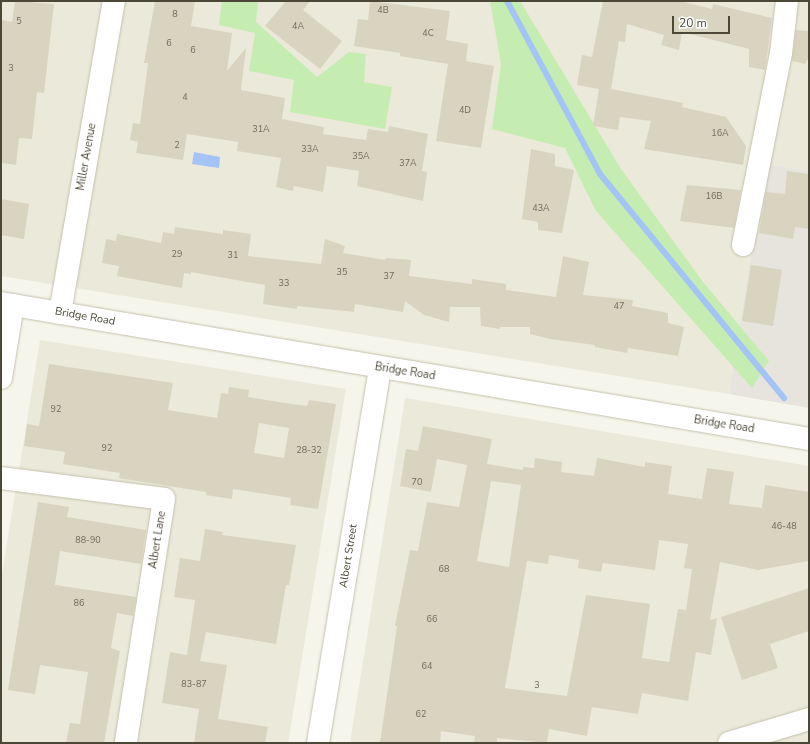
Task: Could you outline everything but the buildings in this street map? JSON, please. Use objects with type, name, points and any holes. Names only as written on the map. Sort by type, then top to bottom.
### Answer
[{"type":"street","name":"Miller Avenue","points":[[60,313],[114,1]]},
{"type":"street","points":[[743,245],[781,53],[787,1]]},
{"type":"street","name":"Bridge Road","points":[[7,304],[809,439]]},
{"type":"street","points":[[1,378],[7,304]]},
{"type":"street","name":"Albert Street","points":[[318,743],[380,368]]},
{"type":"street","name":"Albert Lane","points":[[1,478],[164,499],[126,743]]},
{"type":"street","points":[[729,743],[809,719]]},
{"type":"shaded area","points":[[1,1],[809,1],[809,171],[765,164],[729,394],[1,276]]},
{"type":"shaded area","points":[[765,164],[809,171],[809,408],[729,394]]},
{"type":"shaded area","points":[[40,340],[346,389],[288,743],[1,743],[1,580]]},
{"type":"shaded area","points":[[405,398],[809,466],[809,743],[350,743]]},
{"type":"green space","points":[[222,1],[258,1],[256,22],[317,77],[349,52],[366,54],[364,82],[392,87],[385,129],[290,112],[294,80],[249,71],[255,33],[219,25]]},
{"type":"green space","points":[[490,1],[520,1],[621,169],[703,282],[769,361],[752,388],[596,211],[565,148],[492,129],[501,64]]},
{"type":"water","points":[[194,152],[220,157],[219,168],[192,164]]},
{"type":"waterway","points":[[507,1],[600,174],[784,398]]}]
